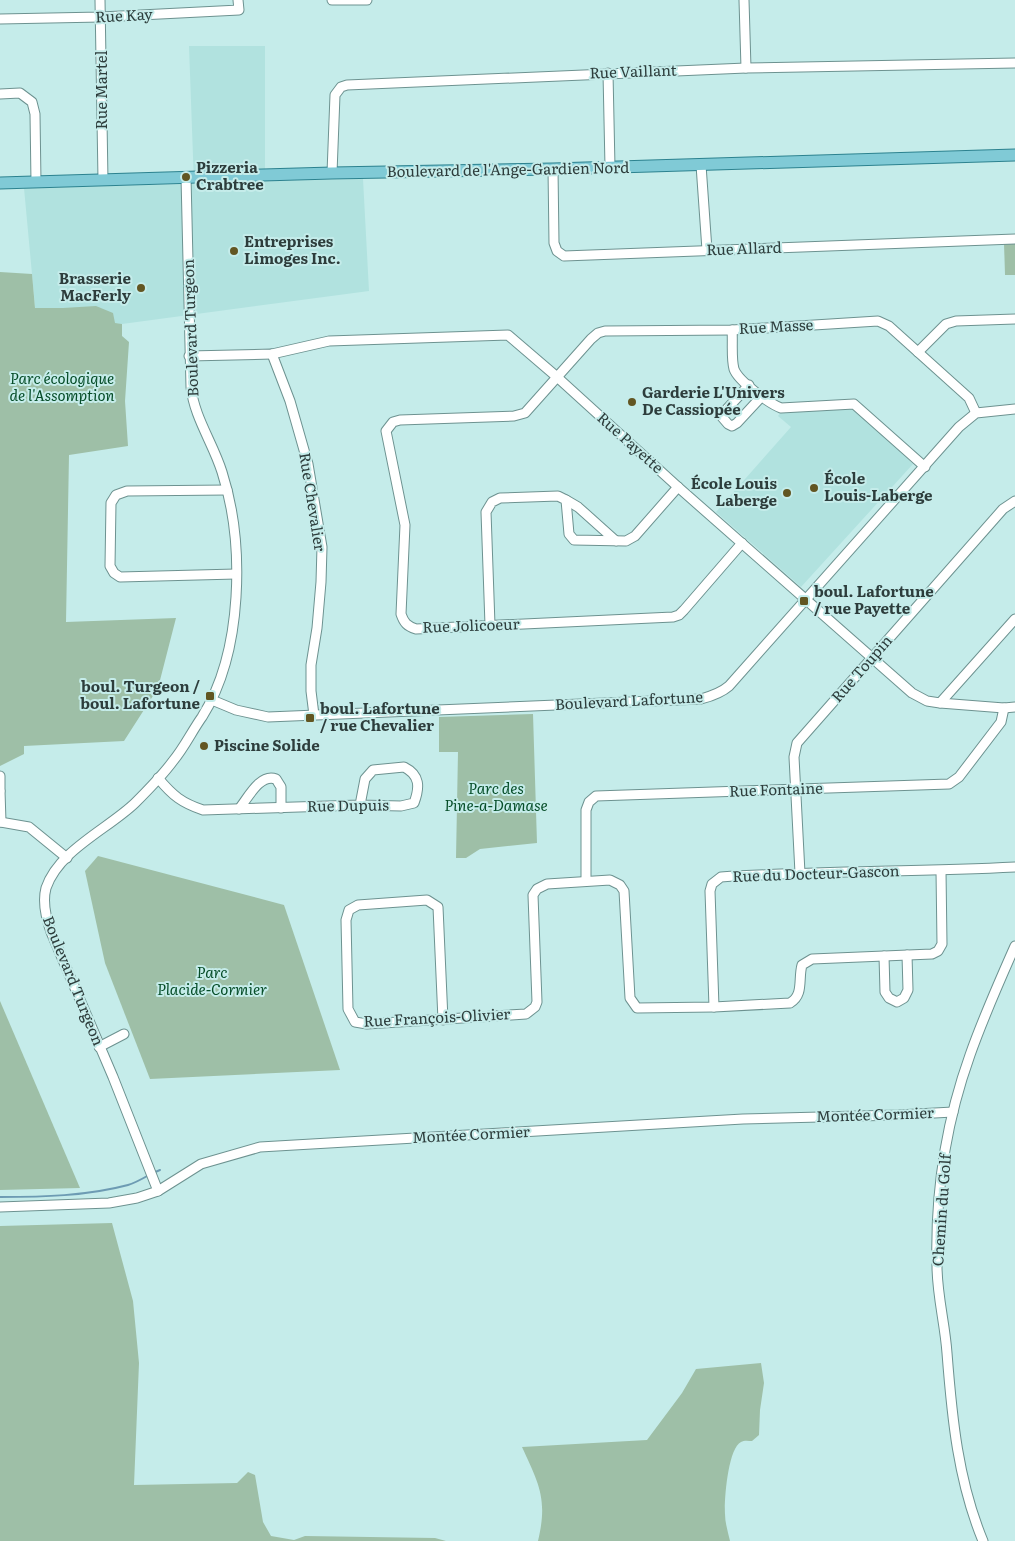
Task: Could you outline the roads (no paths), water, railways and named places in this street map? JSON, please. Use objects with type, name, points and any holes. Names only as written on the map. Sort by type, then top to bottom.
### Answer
[{"type":"main road","name":"Boulevard de l'Ange-Gardien Nord","points":[[0,183],[1015,155]]},
{"type":"street","name":"Rue Martel","points":[[100,0],[103,180]]},
{"type":"street","name":"Rue Kay","points":[[0,19],[101,17],[239,10],[238,0]]},
{"type":"street","points":[[332,0],[367,0]]},
{"type":"street","points":[[744,0],[746,68]]},
{"type":"street","name":"Rue Vaillant","points":[[332,173],[335,95],[341,87],[347,85],[746,68],[1015,63]]},
{"type":"street","points":[[608,73],[610,167]]},
{"type":"street","points":[[0,94],[20,93],[32,102],[35,114],[36,182]]},
{"type":"street","points":[[701,165],[707,250]]},
{"type":"street","name":"Rue Allard","points":[[553,169],[554,243],[557,251],[564,256],[1015,239]]},
{"type":"street","name":"Boulevard Turgeon","points":[[158,1191],[45,915],[46,888],[56,870],[67,858],[134,804],[174,760],[212,700],[231,646],[235,615],[236,574],[233,516],[216,454],[193,402],[189,356],[186,177]]},
{"type":"street","points":[[918,352],[946,324],[956,321],[1015,319]]},
{"type":"street","name":"Rue Masse","points":[[557,377],[591,339],[598,333],[605,331],[732,330],[878,321],[889,326],[969,398],[976,413]]},
{"type":"street","points":[[732,330],[734,369],[740,377],[772,405],[781,408],[854,404],[925,467]]},
{"type":"street","name":"Rue Payette","points":[[189,356],[272,354],[329,341],[508,335],[919,698],[940,703],[1004,708],[1015,707]]},
{"type":"street","name":"Rue Chevalier","points":[[272,354],[290,401],[308,464],[322,547],[317,628],[311,665],[311,691],[314,715]]},
{"type":"street","name":"Rue Jolicoeur","points":[[557,377],[525,413],[520,415],[400,420],[393,422],[386,431],[405,524],[401,614],[404,623],[416,629],[674,617],[684,610],[742,543]]},
{"type":"street","points":[[749,385],[724,412],[722,418],[728,424],[732,426],[737,423],[762,396]]},
{"type":"street","points":[[976,413],[1015,409]]},
{"type":"street","name":"Boulevard Lafortune","points":[[212,700],[236,710],[268,717],[701,699],[717,694],[729,686],[959,427],[976,413]]},
{"type":"street","points":[[566,500],[570,537],[578,541],[626,541],[635,536],[678,487]]},
{"type":"street","points":[[227,490],[127,491],[116,495],[110,503],[110,566],[114,573],[120,576],[236,574]]},
{"type":"street","points":[[490,625],[486,512],[492,502],[500,498],[558,496],[578,507],[616,541]]},
{"type":"street","name":"Rue Toupin","points":[[800,872],[794,756],[797,743],[1004,508],[1015,502]]},
{"type":"street","points":[[940,703],[1015,619]]},
{"type":"street","name":"Rue Fontaine","points":[[586,881],[586,810],[589,802],[596,796],[949,784],[959,778],[1001,722],[1004,708]]},
{"type":"street","name":"Rue Dupuis","points":[[158,778],[172,795],[186,804],[203,810],[360,805],[401,806],[414,803],[418,793],[416,776],[404,767],[372,770],[365,779],[360,805]]},
{"type":"street","points":[[0,776],[1,822],[29,827],[67,858]]},
{"type":"street","points":[[239,809],[258,784],[264,779],[271,777],[276,779],[281,787],[281,808]]},
{"type":"street","name":"Rue du Docteur-Gascon","points":[[714,1007],[710,891],[712,884],[721,877],[800,872],[941,871],[1015,867]]},
{"type":"street","name":"Rue François-Olivier","points":[[443,1020],[438,907],[427,900],[358,906],[349,910],[346,920],[348,1008],[355,1022],[367,1024],[443,1020],[526,1014],[537,1002],[533,895],[537,889],[547,884],[586,881],[610,880],[620,885],[624,890],[630,998],[637,1008],[714,1007],[790,1003],[799,994],[802,965],[812,959],[932,954],[938,951],[942,944],[941,871]]},
{"type":"street","name":"Chemin du Golf","points":[[983,1541],[972,1514],[959,1462],[955,1435],[937,1267],[942,1173],[953,1112],[964,1074],[981,1023],[1015,946]]},
{"type":"street","points":[[884,956],[885,992],[889,998],[896,1002],[904,998],[908,990],[907,955]]},
{"type":"street","points":[[99,1047],[124,1034]]},
{"type":"street","name":"Montée Cormier","points":[[0,1207],[109,1203],[137,1198],[158,1191],[201,1164],[260,1147],[743,1119],[953,1112]]},
{"type":"waterway","points":[[153,1173],[160,1170]]},
{"type":"waterway","points":[[0,1197],[97,1192],[128,1185],[149,1175]]},
{"type":"place","name":"Pizzeria Crabtree","points":[[186,177]]},
{"type":"place","name":"Entreprises Limoges Inc.","points":[[234,251]]},
{"type":"place","name":"Brasserie MacFerly","points":[[141,288]]},
{"type":"place","name":"Garderie L'Univers De Cassiopée","points":[[632,402]]},
{"type":"place","name":"École Louis-Laberge","points":[[814,488]]},
{"type":"place","name":"École Louis Laberge","points":[[787,493]]},
{"type":"place","name":"boul. Lafortune / rue Payette","points":[[804,601]]},
{"type":"place","name":"boul. Turgeon / boul. Lafortune","points":[[210,696]]},
{"type":"place","name":"boul. Lafortune / rue Chevalier","points":[[310,718]]},
{"type":"place","name":"Piscine Solide","points":[[204,746]]},
{"type":"park label","name":"Parc écologique de l'Assomption","points":[[62,388]]},
{"type":"park label","name":"Parc des Pine-a-Damase","points":[[496,798]]},
{"type":"park label","name":"Parc Placide-Cormier","points":[[212,982]]}]
